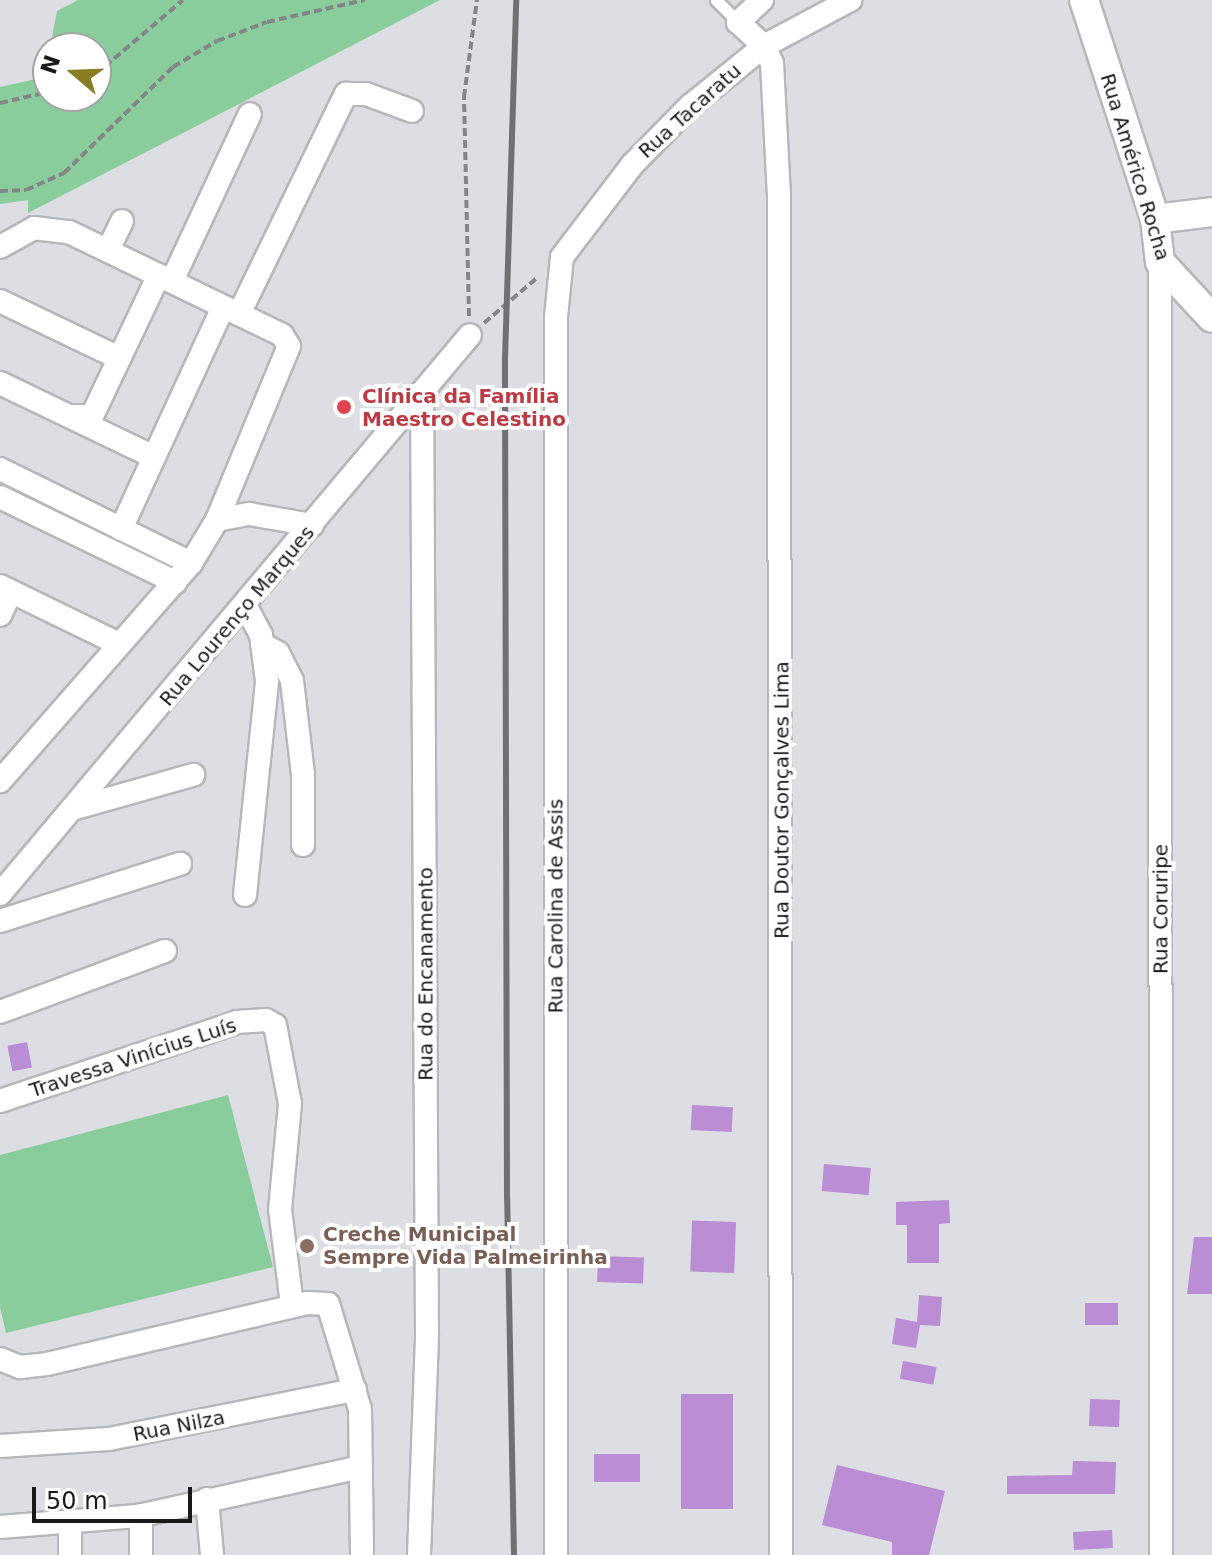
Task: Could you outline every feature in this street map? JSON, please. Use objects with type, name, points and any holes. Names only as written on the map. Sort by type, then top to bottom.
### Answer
[{"type":"street","points":[[762,0],[738,22],[764,46]]},
{"type":"street","name":"Rua Tacaratu","points":[[562,257],[574,235],[667,128],[764,46],[850,0]]},
{"type":"street","name":"Rua Américo Rocha","points":[[1084,0],[1155,219],[1160,262],[1212,318]]},
{"type":"street","name":"Rua Doutor Gonçalves Lima","points":[[764,46],[775,90],[779,195],[781,1555]]},
{"type":"street","points":[[121,529],[154,457],[346,94],[366,94],[412,111]]},
{"type":"street","points":[[76,416],[92,416],[119,358],[165,278],[250,114]]},
{"type":"street","points":[[1155,219],[1212,212]]},
{"type":"street","points":[[108,250],[122,221]]},
{"type":"street","points":[[0,247],[34,228],[51,228],[108,250],[282,335],[289,346],[217,520],[191,563],[3,773]]},
{"type":"street","name":"Rua Carolina de Assis","points":[[556,1555],[556,317],[562,257]]},
{"type":"street","name":"Rua Coruripe","points":[[1160,262],[1161,1555]]},
{"type":"street","points":[[0,301],[119,358]]},
{"type":"street","name":"Rua Lourenço Marques","points":[[0,894],[246,607],[470,335]]},
{"type":"street","points":[[0,383],[76,416],[154,457]]},
{"type":"street","name":"Rua do Encanamento","points":[[419,1555],[427,1321],[422,392]]},
{"type":"street","points":[[0,469],[191,563]]},
{"type":"street","points":[[0,497],[175,582]]},
{"type":"street","points":[[217,520],[249,514],[312,525]]},
{"type":"street","points":[[0,615],[6,588],[119,644]]},
{"type":"street","points":[[245,895],[267,681],[262,644],[246,607]]},
{"type":"street","points":[[262,644],[278,653],[292,681],[303,774],[303,845]]},
{"type":"street","points":[[76,808],[193,775]]},
{"type":"street","points":[[0,921],[180,864]]},
{"type":"street","points":[[0,1012],[165,951]]},
{"type":"street","name":"Travessa Vinícius Luís","points":[[0,1101],[220,1027],[266,1020],[279,1029],[290,1104],[280,1209],[292,1306]]},
{"type":"street","points":[[2,1361],[20,1367],[47,1364],[292,1306],[328,1304],[355,1390],[361,1467],[362,1555]]},
{"type":"street","name":"Rua Nilza","points":[[0,1446],[121,1437],[355,1390]]},
{"type":"street","points":[[0,1527],[70,1526],[141,1515],[361,1467]]},
{"type":"street","points":[[207,1499],[212,1555]]},
{"type":"street","points":[[141,1515],[141,1555]]},
{"type":"street","points":[[70,1526],[70,1555]]},
{"type":"lane","points":[[716,0],[738,22]]},
{"type":"path","points":[[112,60],[183,0]]},
{"type":"path","points":[[0,191],[26,190],[64,173],[173,67],[217,41],[267,22],[365,0]]},
{"type":"path","points":[[470,335],[464,97],[477,0]]},
{"type":"path","points":[[0,103],[32,96]]},
{"type":"path","points":[[470,335],[562,257]]},
{"type":"green space","points":[[78,0],[440,0],[28,213],[28,200],[0,204],[0,87],[32,80],[32,112],[112,112],[112,32],[53,32],[57,11]]},
{"type":"green space","points":[[228,1095],[273,1267],[6,1333],[0,1307],[0,1155]]},
{"type":"building","points":[[27,1042],[32,1068],[12,1071],[7,1046]]},
{"type":"building","points":[[692,1105],[733,1107],[732,1132],[691,1130]]},
{"type":"building","points":[[824,1164],[871,1168],[868,1195],[822,1191]]},
{"type":"building","points":[[949,1200],[950,1223],[939,1224],[939,1263],[907,1263],[907,1225],[896,1225],[896,1202]]},
{"type":"building","points":[[692,1220],[736,1222],[734,1273],[690,1271]]},
{"type":"building","points":[[1194,1237],[1212,1237],[1212,1294],[1187,1294]]},
{"type":"building","points":[[598,1256],[644,1258],[643,1284],[597,1282]]},
{"type":"building","points":[[919,1295],[942,1297],[940,1326],[920,1325],[916,1348],[892,1344],[896,1318],[917,1322]]},
{"type":"building","points":[[1085,1303],[1118,1303],[1118,1325],[1085,1325]]},
{"type":"building","points":[[903,1361],[936,1367],[933,1385],[900,1379]]},
{"type":"building","points":[[681,1394],[733,1394],[733,1509],[681,1509]]},
{"type":"building","points":[[1090,1399],[1120,1400],[1119,1427],[1089,1426]]},
{"type":"building","points":[[594,1454],[640,1454],[640,1482],[594,1482]]},
{"type":"building","points":[[1073,1461],[1116,1462],[1115,1494],[1007,1494],[1007,1476],[1072,1475]]},
{"type":"building","points":[[837,1465],[945,1491],[929,1555],[892,1555],[892,1542],[822,1525]]},
{"type":"building","points":[[1112,1530],[1113,1548],[1074,1550],[1073,1532]]},
{"type":"railway","points":[[514,1555],[507,1197],[505,359],[516,0]]},
{"type":"place","name":"Clínica da Família Maestro Celestino","points":[[344,407]]},
{"type":"place","name":"Creche Municipal Sempre Vida Palmeirinha","points":[[307,1246]]}]
